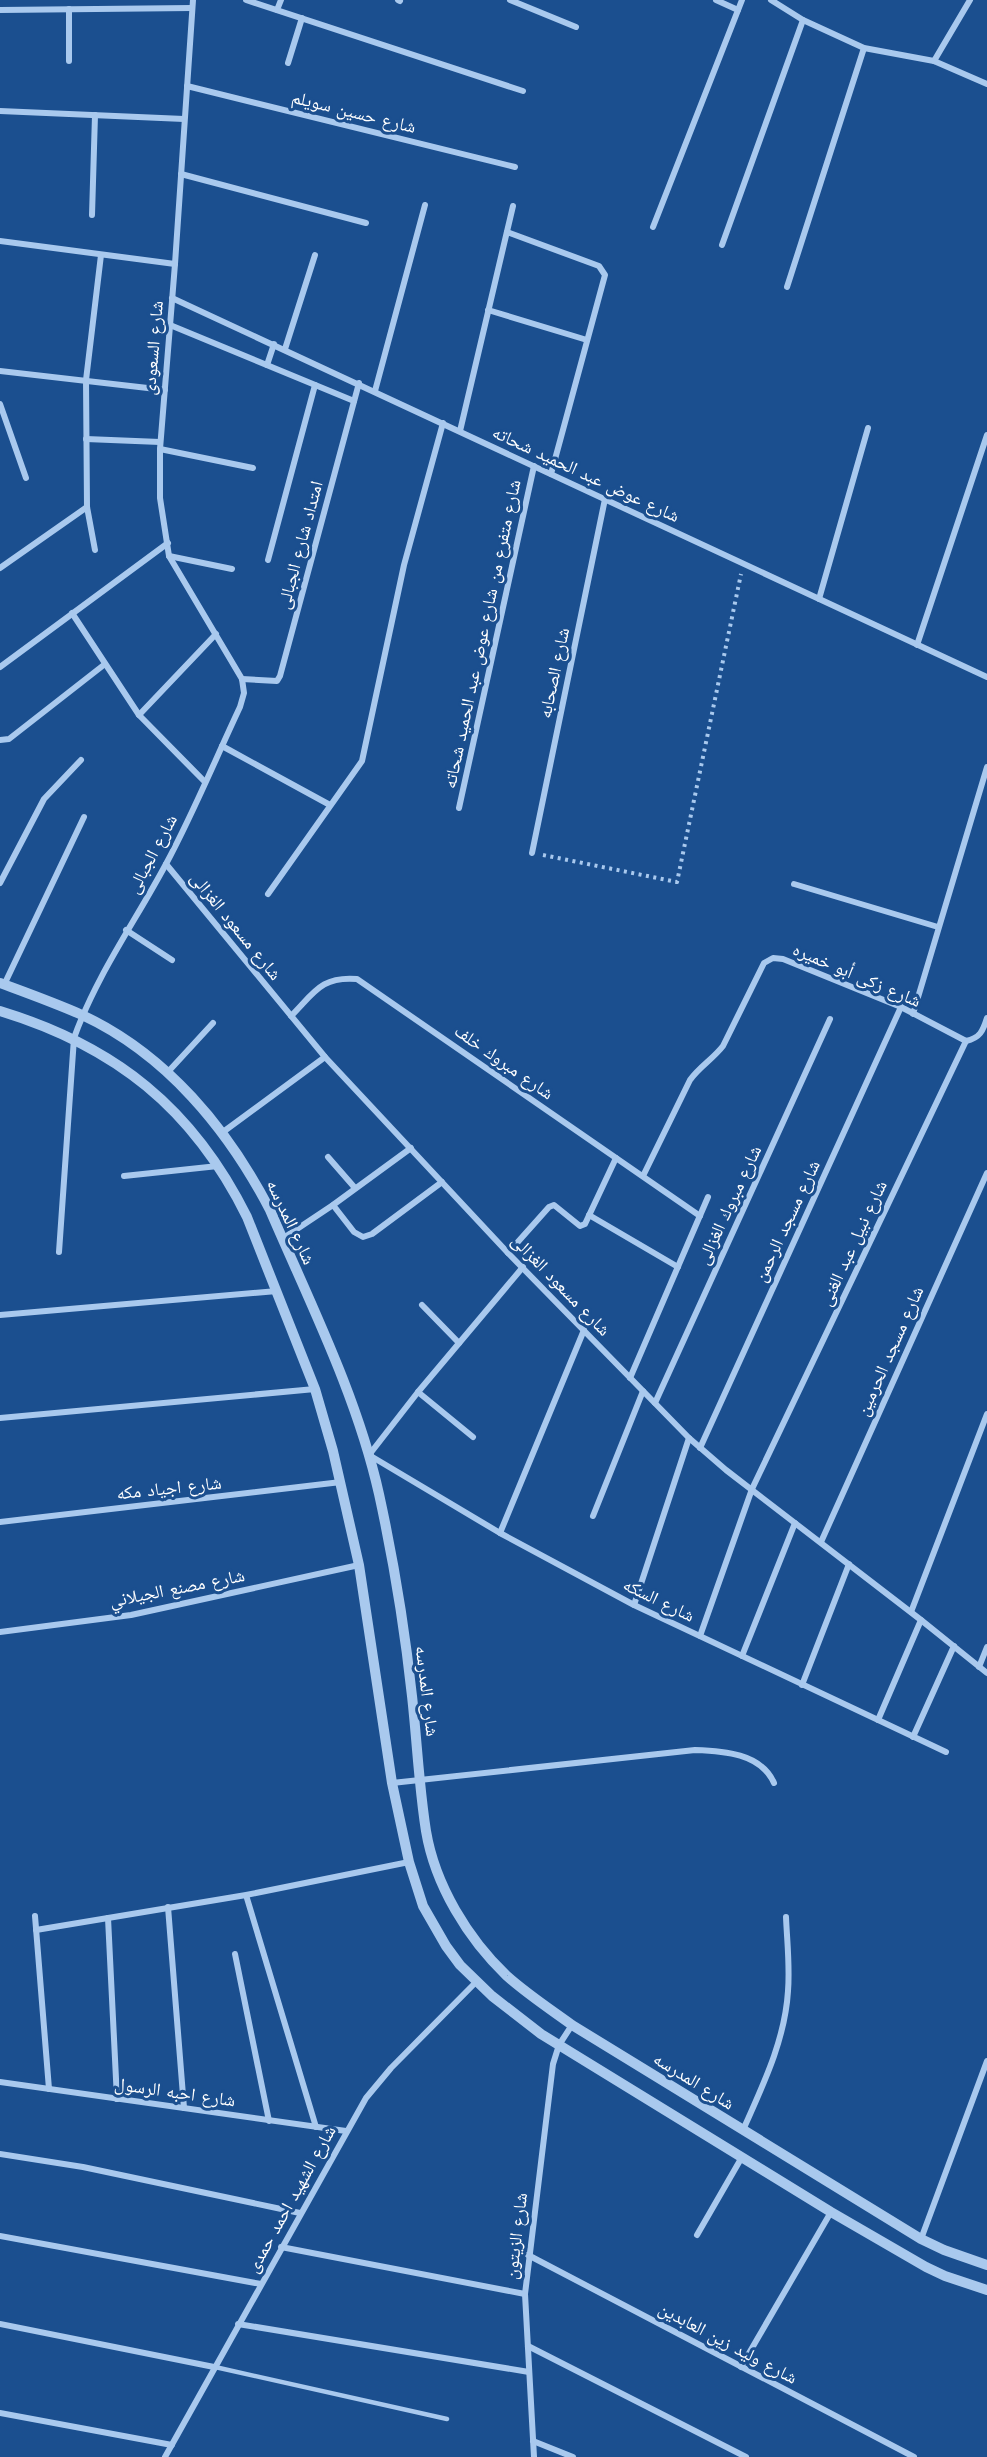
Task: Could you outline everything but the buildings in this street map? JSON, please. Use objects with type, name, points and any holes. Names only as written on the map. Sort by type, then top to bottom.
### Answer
[{"type":"street","name":"شارع السعودى","points":[[193,0],[160,445],[160,498],[169,556],[242,679]]},
{"type":"street","points":[[246,0],[523,91]]},
{"type":"street","points":[[277,10],[281,0]]},
{"type":"street","points":[[510,0],[576,27]]},
{"type":"street","points":[[716,0],[738,10]]},
{"type":"street","points":[[653,227],[742,0]]},
{"type":"street","points":[[771,0],[803,20],[864,48],[934,61],[987,84]]},
{"type":"street","points":[[934,61],[970,0]]},
{"type":"street","points":[[0,10],[192,8]]},
{"type":"street","points":[[69,9],[69,61]]},
{"type":"street","points":[[288,63],[302,18]]},
{"type":"street","points":[[722,245],[803,20]]},
{"type":"street","points":[[787,287],[864,48]]},
{"type":"street","name":"شارع حسين سويلم","points":[[187,86],[515,167]]},
{"type":"street","points":[[0,111],[184,119]]},
{"type":"street","points":[[92,215],[96,115]]},
{"type":"street","points":[[181,174],[366,223]]},
{"type":"street","points":[[375,391],[424,205]]},
{"type":"street","points":[[460,430],[513,206]]},
{"type":"street","points":[[507,232],[599,266],[606,275],[551,474]]},
{"type":"street","points":[[0,242],[175,264]]},
{"type":"street","points":[[95,550],[87,507],[86,380],[101,255]]},
{"type":"street","points":[[285,349],[315,255]]},
{"type":"street","name":"شارع عوض عبد الحميد شحاته","points":[[172,298],[987,677]]},
{"type":"street","points":[[488,309],[587,340]]},
{"type":"street","points":[[170,325],[354,401]]},
{"type":"street","points":[[267,364],[273,344]]},
{"type":"street","points":[[0,371],[165,390]]},
{"type":"street","name":"امتداد شارع الجبالى","points":[[242,679],[271,682],[277,681],[280,676],[359,383]]},
{"type":"street","points":[[268,560],[315,385]]},
{"type":"street","points":[[0,404],[26,478]]},
{"type":"street","points":[[268,894],[362,761],[404,565],[444,423]]},
{"type":"street","points":[[819,599],[868,428]]},
{"type":"street","points":[[917,645],[987,435]]},
{"type":"street","points":[[86,439],[160,445],[253,468]]},
{"type":"street","name":"شارع متفرع من شارع عوض عبد الحميد شحاته","points":[[459,808],[534,466]]},
{"type":"street","name":"شارع الصحابه","points":[[532,853],[605,499]]},
{"type":"street","points":[[0,568],[87,507]]},
{"type":"street","points":[[0,667],[168,543]]},
{"type":"street","points":[[169,556],[232,569]]},
{"type":"street","points":[[72,614],[139,715],[205,782]]},
{"type":"street","points":[[139,715],[216,634]]},
{"type":"street","points":[[0,740],[9,739],[105,664]]},
{"type":"street","name":"شارع الجبالى","points":[[60,1252],[74,1038],[82,1015],[126,930],[166,864],[222,747],[240,707],[244,693],[242,679]]},
{"type":"street","points":[[222,747],[330,805]]},
{"type":"street","points":[[0,883],[44,799],[81,760]]},
{"type":"street","points":[[912,1014],[987,767]]},
{"type":"street","points":[[2,984],[84,817]]},
{"type":"street","name":"شارع مسعود الغزالى","points":[[166,864],[325,1057],[508,1253],[689,1438],[752,1490],[987,1673]]},
{"type":"street","points":[[794,884],[938,927]]},
{"type":"street","points":[[126,930],[172,960]]},
{"type":"street","name":"شارع زكى أبو خميره","points":[[643,1176],[690,1080],[697,1070],[716,1055],[723,1046],[764,963],[773,958],[783,959],[901,1007],[966,1041]]},
{"type":"street","name":"شارع مبروك خلف","points":[[291,1016],[322,985],[339,978],[357,980],[700,1216]]},
{"type":"street","name":"شارع المدرسه","points":[[2,984],[82,1015],[140,1051],[167,1073],[223,1132],[256,1184],[346,1389],[369,1455],[384,1523],[412,1693],[426,1833],[443,1885],[460,1917],[487,1955],[506,1975],[572,2025],[921,2239],[987,2265]]},
{"type":"street","name":"شارع مسجد الرحمن","points":[[700,1448],[901,1007]]},
{"type":"street","points":[[0,1011],[74,1038],[121,1066],[154,1093],[199,1140],[218,1166],[247,1217],[315,1389],[341,1482],[359,1565],[392,1783],[409,1862],[423,1906],[433,1927],[453,1956],[507,2010],[559,2044],[831,2212],[945,2276],[987,2290]]},
{"type":"street","name":"شارع نبيل عبد الغنى","points":[[700,1636],[752,1490],[966,1041],[976,1039],[982,1032],[987,1017]]},
{"type":"street","name":"شارع مبروك الغزالى","points":[[655,1403],[830,1019]]},
{"type":"street","points":[[167,1073],[213,1023]]},
{"type":"street","points":[[223,1132],[325,1057]]},
{"type":"street","points":[[282,1239],[411,1148]]},
{"type":"street","points":[[328,1157],[356,1188]]},
{"type":"street","points":[[508,1253],[554,1204],[575,1224],[580,1226],[585,1224],[616,1158]]},
{"type":"street","points":[[124,1176],[218,1166]]},
{"type":"street","name":"شارع مسجد الحرمين","points":[[821,1542],[987,1173]]},
{"type":"street","points":[[333,1205],[354,1232],[363,1237],[372,1234],[442,1182]]},
{"type":"street","points":[[630,1378],[708,1197]]},
{"type":"street","points":[[589,1215],[678,1267]]},
{"type":"street","points":[[369,1455],[418,1392],[523,1268]]},
{"type":"street","points":[[0,1315],[277,1291]]},
{"type":"street","points":[[422,1305],[459,1344]]},
{"type":"street","points":[[500,1533],[584,1330]]},
{"type":"street","points":[[0,1418],[315,1389]]},
{"type":"street","points":[[593,1516],[643,1391]]},
{"type":"street","points":[[418,1392],[473,1437]]},
{"type":"street","points":[[911,1612],[987,1414]]},
{"type":"street","points":[[634,1605],[689,1438]]},
{"type":"street","name":"شارع السكه","points":[[369,1455],[500,1533],[634,1605],[946,1752]]},
{"type":"street","name":"شارع اجياد مكه","points":[[0,1522],[341,1482]]},
{"type":"street","points":[[742,1656],[795,1523]]},
{"type":"street","points":[[802,1684],[849,1564]]},
{"type":"street","name":"شارع مصنع الجيلاني","points":[[0,1632],[131,1615],[359,1565]]},
{"type":"street","points":[[878,1720],[921,1620]]},
{"type":"street","points":[[913,1737],[954,1646]]},
{"type":"street","points":[[980,1667],[987,1647]]},
{"type":"street","points":[[392,1783],[695,1750],[748,1758],[762,1765],[770,1773],[774,1782]]},
{"type":"street","points":[[36,1930],[246,1895],[409,1862]]},
{"type":"street","points":[[246,1895],[316,2127]]},
{"type":"street","points":[[168,1907],[184,2108]]},
{"type":"street","points":[[35,1916],[49,2089]]},
{"type":"street","points":[[743,2130],[770,2070],[785,2017],[788,1989],[786,1917]]},
{"type":"street","points":[[108,1918],[117,2099]]},
{"type":"street","points":[[235,1954],[269,2121]]},
{"type":"street","name":"شارع الشهيد احمد حمدى","points":[[165,2457],[366,2098],[391,2068],[477,1981]]},
{"type":"street","name":"شارع الزيتون","points":[[534,2457],[525,2294],[528,2255],[553,2064],[559,2044],[572,2025]]},
{"type":"street","points":[[921,2239],[987,2061]]},
{"type":"street","name":"شارع احبه الرسول","points":[[0,2082],[346,2131]]},
{"type":"street","points":[[0,2154],[83,2167],[300,2213]]},
{"type":"street","points":[[697,2235],[742,2157]]},
{"type":"street","points":[[741,2367],[831,2212]]},
{"type":"street","points":[[0,2236],[261,2284]]},
{"type":"street","points":[[281,2247],[525,2294]]},
{"type":"street","name":"شارع وليد زين العابدين","points":[[528,2255],[914,2457]]},
{"type":"street","points":[[238,2324],[530,2372]]},
{"type":"street","points":[[0,2325],[214,2367]]},
{"type":"street","points":[[528,2346],[746,2457]]},
{"type":"street","points":[[0,2413],[172,2445]]},
{"type":"street","points":[[534,2441],[573,2457]]},
{"type":"lane","points":[[214,2367],[447,2419]]},
{"type":"path","points":[[532,853],[677,882],[743,564]]}]
